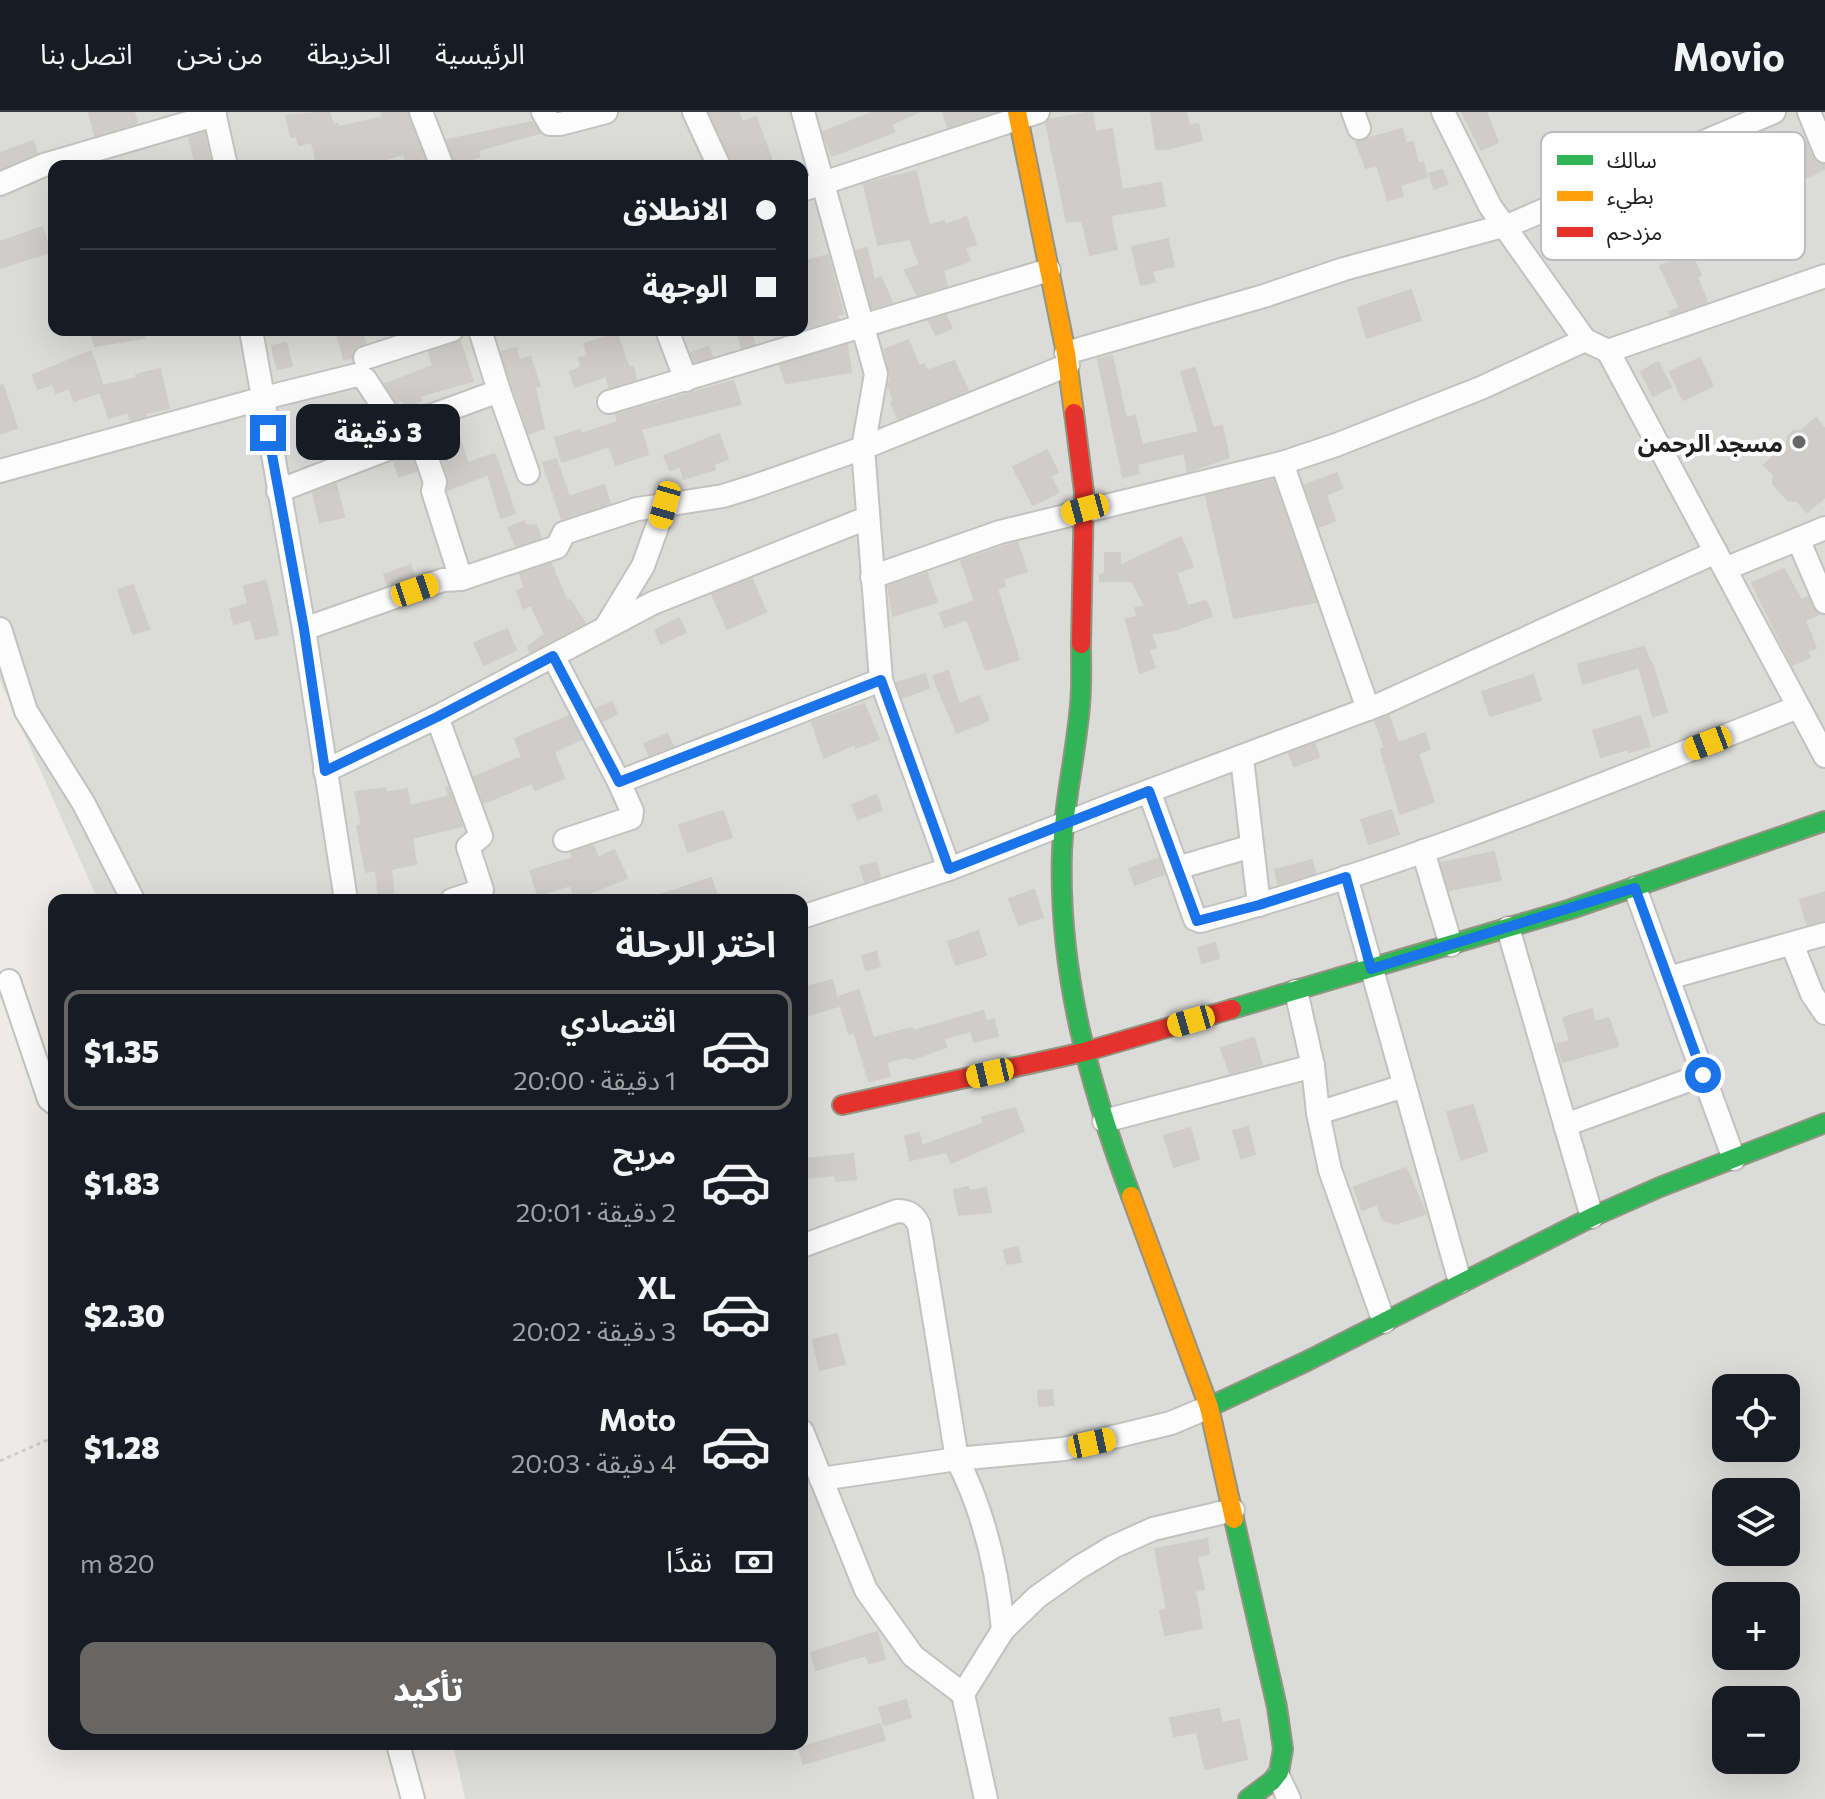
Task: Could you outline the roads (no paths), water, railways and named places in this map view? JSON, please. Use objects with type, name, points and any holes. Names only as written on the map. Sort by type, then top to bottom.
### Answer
[{"type":"street","points":[[421,112],[440,160]]},
{"type":"street","points":[[543,112],[550,124],[606,112]]},
{"type":"street","points":[[694,112],[716,160]]},
{"type":"street","points":[[803,112],[876,374],[863,448],[881,680],[949,869]]},
{"type":"street","points":[[1443,112],[1478,187],[1504,226],[1585,340],[1608,351],[1825,756]]},
{"type":"street","points":[[1701,132],[1723,121],[1774,112]]},
{"type":"street","points":[[1809,112],[1825,151]]},
{"type":"street","points":[[95,158],[214,114],[225,160]]},
{"type":"street","points":[[808,187],[1025,114],[1049,270],[1067,359],[1080,447],[1085,509],[1080,706],[1063,825],[1065,930],[1075,1012],[1104,1121],[1209,1407],[1281,1725],[1283,1761],[1278,1776],[1248,1799]]},
{"type":"street","points":[[0,184],[48,164]]},
{"type":"street","points":[[304,629],[443,580],[461,579],[557,547],[564,533],[637,509],[738,492],[863,448],[1067,359],[1357,265],[1504,226],[1541,212]]},
{"type":"street","points":[[609,402],[1049,270]]},
{"type":"street","points":[[1608,351],[1825,276]]},
{"type":"street","points":[[252,336],[304,629],[345,894]]},
{"type":"street","points":[[365,358],[433,336]]},
{"type":"street","points":[[482,336],[528,473]]},
{"type":"street","points":[[669,336],[686,380]]},
{"type":"street","points":[[872,577],[1000,532],[1282,463],[1481,388],[1585,340]]},
{"type":"street","points":[[0,471],[264,398],[362,376],[393,422],[416,429]]},
{"type":"street","points":[[278,491],[499,391]]},
{"type":"street","points":[[416,429],[435,482],[433,491],[461,579]]},
{"type":"street","points":[[1282,463],[1368,709]]},
{"type":"street","points":[[604,629],[643,566],[665,505]]},
{"type":"street","points":[[325,771],[437,717],[680,591],[867,518]]},
{"type":"street","points":[[808,915],[949,869],[1242,758],[1368,709],[1721,561],[1825,528]]},
{"type":"street","points":[[1798,539],[1825,602]]},
{"type":"street","points":[[0,629],[26,711],[84,804],[130,894]]},
{"type":"street","points":[[553,656],[632,811],[631,818],[565,840]]},
{"type":"street","points":[[619,782],[881,680]]},
{"type":"street","points":[[1149,791],[1197,921],[1259,905],[1423,851],[1798,707]]},
{"type":"street","points":[[437,717],[481,836],[468,847],[482,890],[470,894]]},
{"type":"street","points":[[1242,758],[1259,905]]},
{"type":"street","points":[[842,1105],[1084,1052],[1296,991],[1635,888],[1825,821]]},
{"type":"street","points":[[1177,868],[1252,846]]},
{"type":"street","points":[[1423,851],[1451,945]]},
{"type":"street","points":[[1346,877],[1460,1282]]},
{"type":"street","points":[[1635,888],[1734,1159]]},
{"type":"street","points":[[1508,928],[1592,1217]]},
{"type":"street","points":[[1668,978],[1825,934]]},
{"type":"street","points":[[1792,944],[1812,994],[1825,1013]]},
{"type":"street","points":[[9,981],[48,1096]]},
{"type":"street","points":[[1296,991],[1313,1066],[1318,1113],[1330,1170],[1384,1322]]},
{"type":"street","points":[[1104,1121],[1313,1066]]},
{"type":"street","points":[[1565,1125],[1703,1075]]},
{"type":"street","points":[[1318,1113],[1404,1086]]},
{"type":"street","points":[[821,1479],[957,1459],[1064,1449],[1171,1423],[1384,1322],[1592,1217],[1825,1123]]},
{"type":"street","points":[[808,1244],[897,1211],[906,1211],[915,1216],[919,1225],[957,1459],[971,1486],[992,1556],[1000,1590],[1003,1630]]},
{"type":"street","points":[[808,1446],[866,1590],[913,1656],[963,1694],[986,1799]]},
{"type":"street","points":[[963,1694],[1003,1630],[1037,1597],[1113,1547],[1153,1529],[1233,1510]]},
{"type":"street","points":[[400,1750],[413,1799]]},
{"type":"street","points":[[1278,1776],[1289,1799]]},
{"type":"place","name":"مسجد الرحمن","points":[[1799,442]]}]
